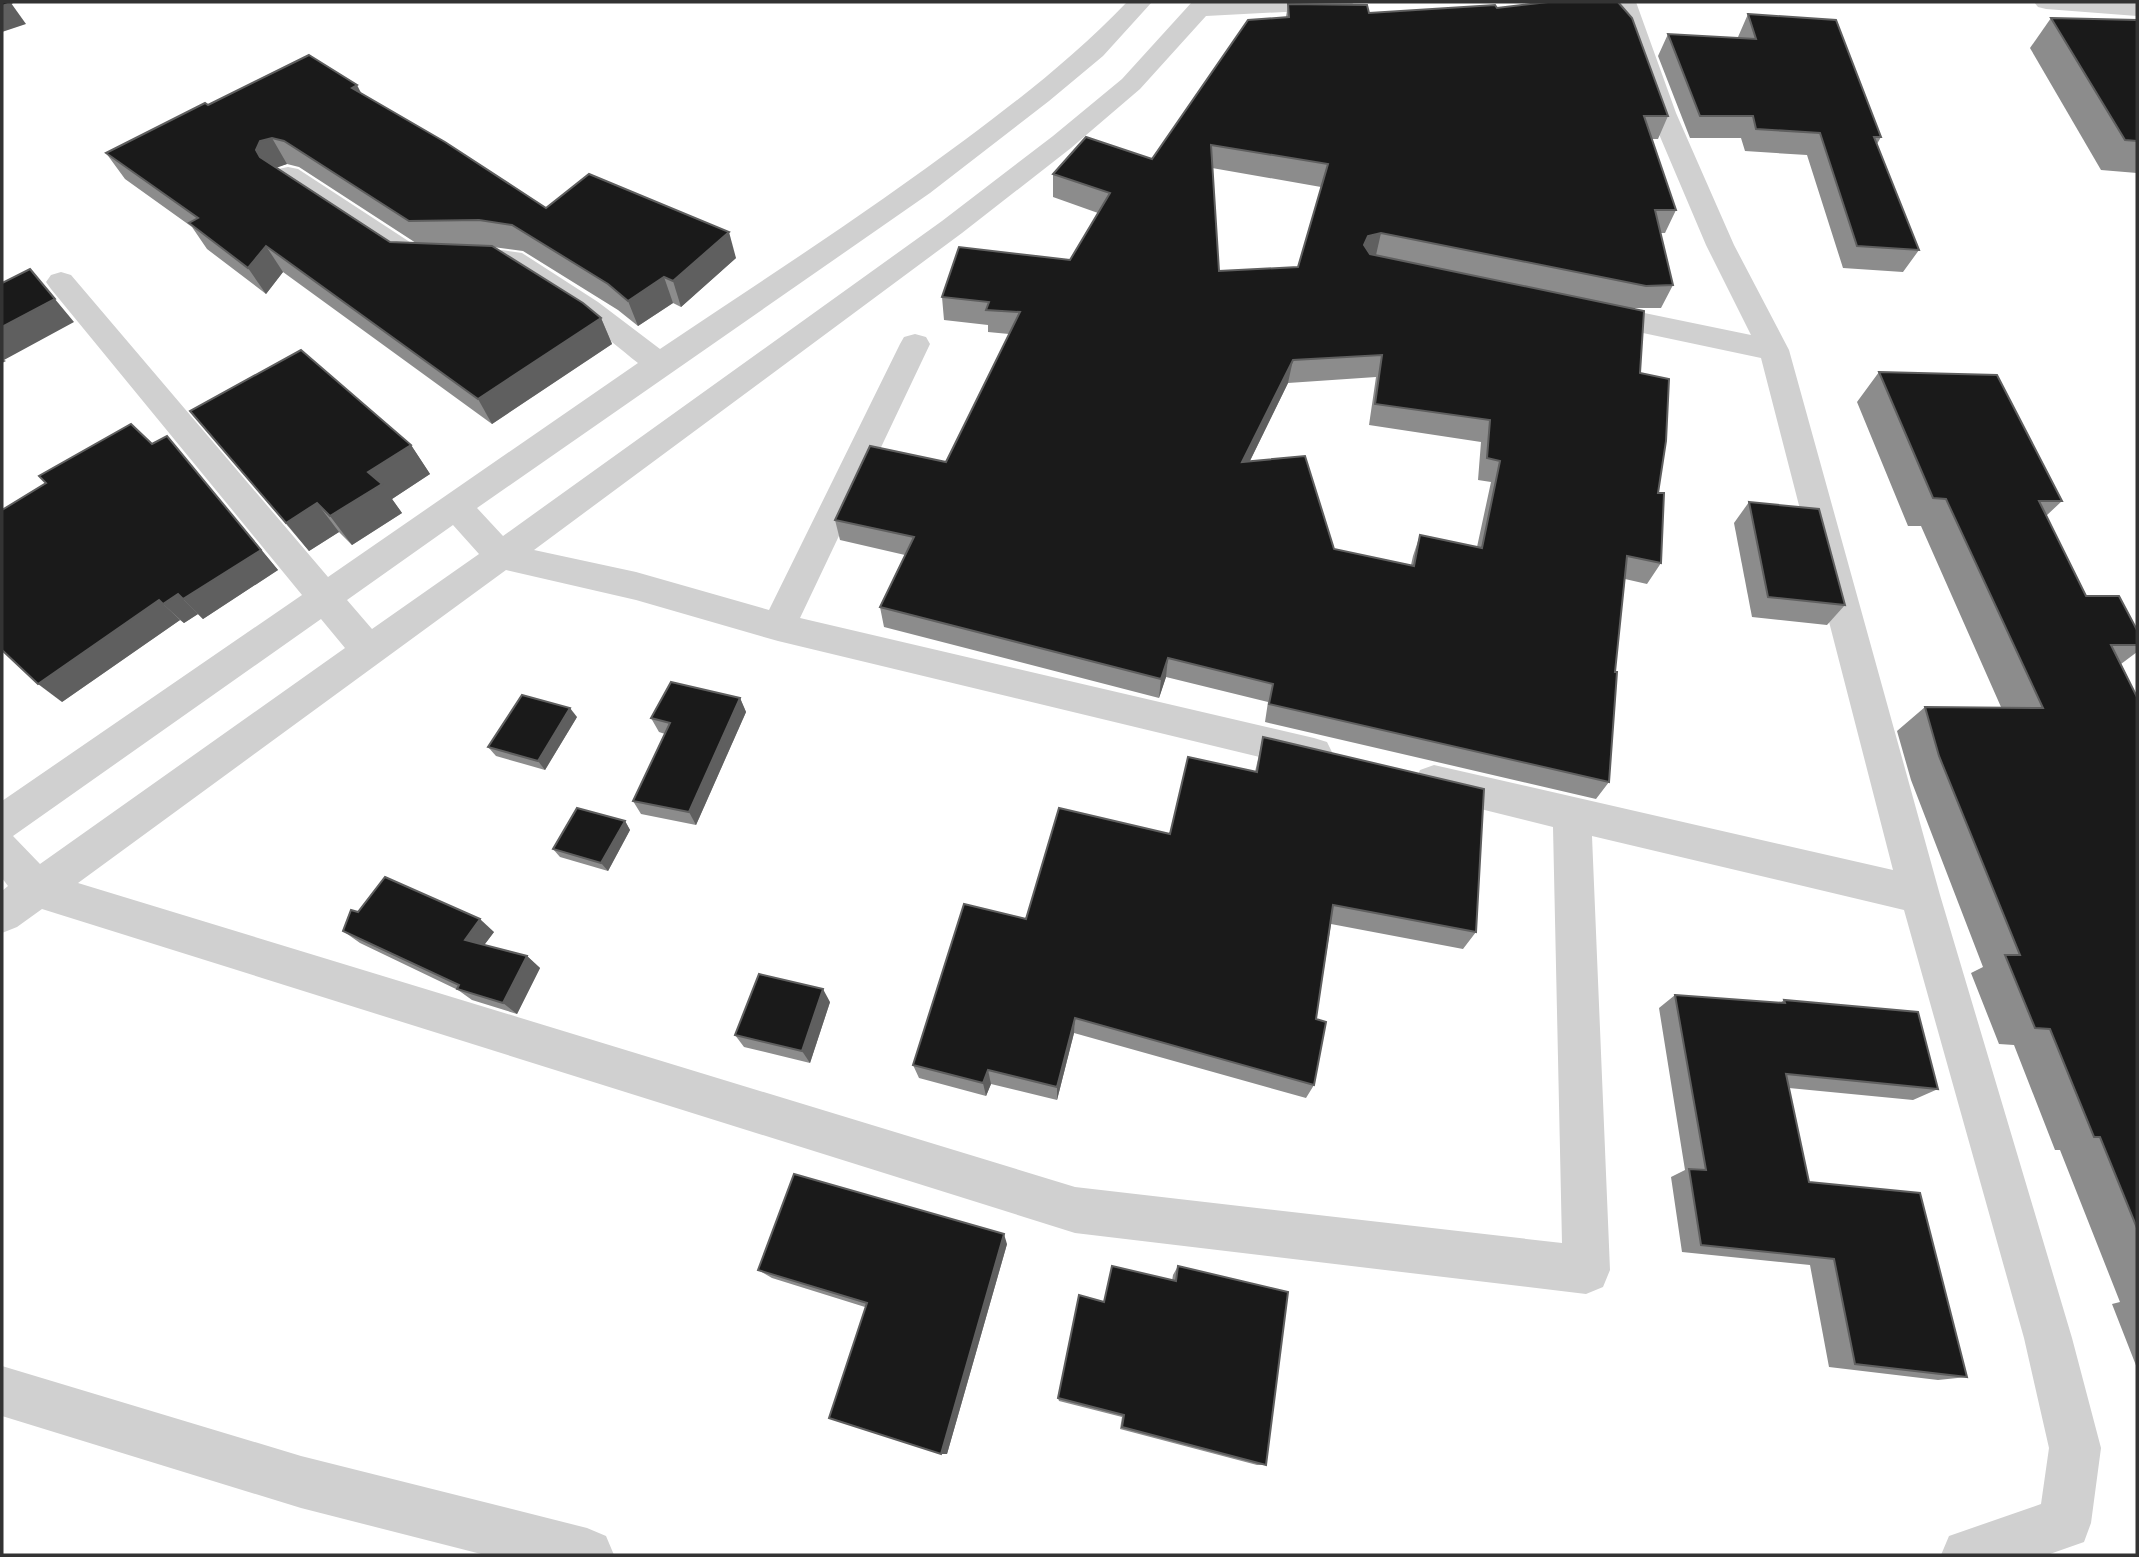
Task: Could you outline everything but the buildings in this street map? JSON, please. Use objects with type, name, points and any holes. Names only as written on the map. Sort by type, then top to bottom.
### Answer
[{"type":"street","points":[[2,823],[659,364],[931,178],[1094,51],[1140,2]]},
{"type":"street","points":[[2,914],[501,556],[952,227],[1062,142],[1131,84],[1203,6],[1342,2]]},
{"type":"street","points":[[1624,2],[1663,113],[1720,245],[1774,350],[1920,895],[2048,1338],[2076,1448],[2066,1523],[1968,1555]]},
{"type":"street","points":[[2046,2],[2107,4],[2137,9]]},
{"type":"street","points":[[288,175],[415,259],[441,259]]},
{"type":"street","points":[[479,258],[512,260],[562,289],[606,319],[659,364]]},
{"type":"street","points":[[61,282],[368,650]]},
{"type":"street","points":[[1561,306],[1774,350]]},
{"type":"street","points":[[778,627],[915,344]]},
{"type":"street","points":[[456,507],[501,556],[636,586],[778,627],[1343,760]]},
{"type":"street","points":[[1397,773],[1920,895]]},
{"type":"street","points":[[2,850],[37,889],[1075,1210],[1586,1270],[1572,814]]},
{"type":"street","points":[[2,1391],[301,1482],[587,1555]]}]
